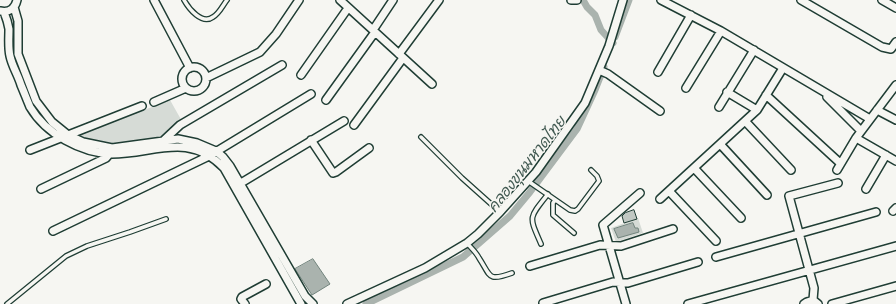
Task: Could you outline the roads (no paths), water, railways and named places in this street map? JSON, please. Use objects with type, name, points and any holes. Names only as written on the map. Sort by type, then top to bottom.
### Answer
[{"type":"street","points":[[154,0],[190,68]]},
{"type":"street","points":[[206,78],[260,52],[276,34],[299,0]]},
{"type":"street","points":[[326,100],[374,31],[393,0]]},
{"type":"street","points":[[354,125],[439,0]]},
{"type":"street","points":[[571,0],[577,0]]},
{"type":"street","points":[[347,304],[425,268],[468,245],[531,182],[585,103],[603,72],[608,46],[623,0]]},
{"type":"street","points":[[661,0],[721,31],[870,119]]},
{"type":"street","points":[[801,0],[882,47],[891,49],[896,42]]},
{"type":"street","points":[[882,0],[896,8]]},
{"type":"street","points":[[301,75],[345,3],[432,84]]},
{"type":"street","points":[[15,4],[8,11],[2,11],[9,28],[10,56],[31,107],[45,126],[64,136],[112,151],[163,144],[178,139],[197,143],[216,151],[223,157],[230,166],[237,185]]},
{"type":"street","points":[[15,4],[18,21],[18,54],[36,101],[42,111],[64,136]]},
{"type":"street","points":[[658,72],[692,15]]},
{"type":"street","points":[[686,88],[721,31]]},
{"type":"street","points":[[719,107],[754,50]]},
{"type":"street","points":[[163,144],[180,125],[282,65]]},
{"type":"street","points":[[190,68],[199,69],[205,74],[206,78],[204,86],[198,91],[186,88],[182,82],[185,72],[190,68]]},
{"type":"street","points":[[660,199],[757,110],[783,68]]},
{"type":"street","points":[[603,72],[660,111]]},
{"type":"street","points":[[766,95],[838,166],[861,131],[896,85]]},
{"type":"street","points":[[154,102],[186,88]]},
{"type":"street","points":[[820,89],[861,131]]},
{"type":"street","points":[[727,92],[757,110]]},
{"type":"street","points":[[53,231],[209,156],[311,94]]},
{"type":"street","points":[[30,150],[142,106]]},
{"type":"street","points":[[877,110],[896,120]]},
{"type":"street","points":[[237,185],[344,121]]},
{"type":"street","points":[[745,121],[791,170]]},
{"type":"street","points":[[856,138],[896,161]]},
{"type":"street","points":[[311,140],[333,173],[369,148]]},
{"type":"street","points":[[163,144],[195,150],[209,156],[224,168],[237,185],[301,300],[313,304]]},
{"type":"street","points":[[720,144],[767,195]]},
{"type":"street","points":[[41,189],[106,158],[112,151]]},
{"type":"street","points":[[866,189],[886,155]]},
{"type":"street","points":[[694,168],[741,218]]},
{"type":"street","points":[[804,304],[807,302],[816,302],[814,288],[789,196],[838,183]]},
{"type":"street","points":[[669,190],[716,241]]},
{"type":"street","points":[[626,304],[603,227],[604,223],[640,193]]},
{"type":"street","points":[[716,257],[876,212]]},
{"type":"street","points":[[530,266],[600,245],[621,246],[673,229]]},
{"type":"street","points":[[688,304],[896,246]]},
{"type":"street","points":[[543,303],[613,282],[628,282],[698,262]]},
{"type":"street","points":[[245,304],[241,299],[242,297],[266,284]]},
{"type":"street","points":[[832,304],[896,286]]},
{"type":"lane","points":[[184,0],[194,14],[204,19],[215,17],[227,0]]},
{"type":"lane","points":[[421,137],[462,178],[500,212]]},
{"type":"lane","points":[[531,182],[572,211],[578,209],[598,181],[597,176],[591,170]]},
{"type":"lane","points":[[541,244],[531,218],[535,210],[548,194]]},
{"type":"lane","points":[[555,200],[553,202],[553,215],[574,233]]},
{"type":"lane","points":[[7,304],[66,256],[87,246],[166,219]]},
{"type":"lane","points":[[468,245],[479,257],[488,276],[500,277],[512,273]]},
{"type":"waterway","points":[[583,0],[587,7],[595,15],[601,30],[613,43]]},
{"type":"waterway","name":"คลองขุนมหาดไทย","points":[[615,37],[629,0]]},
{"type":"waterway","name":"คลองขุนมหาดไทย","points":[[366,304],[463,257],[510,216],[530,192],[577,129],[604,67]]}]
